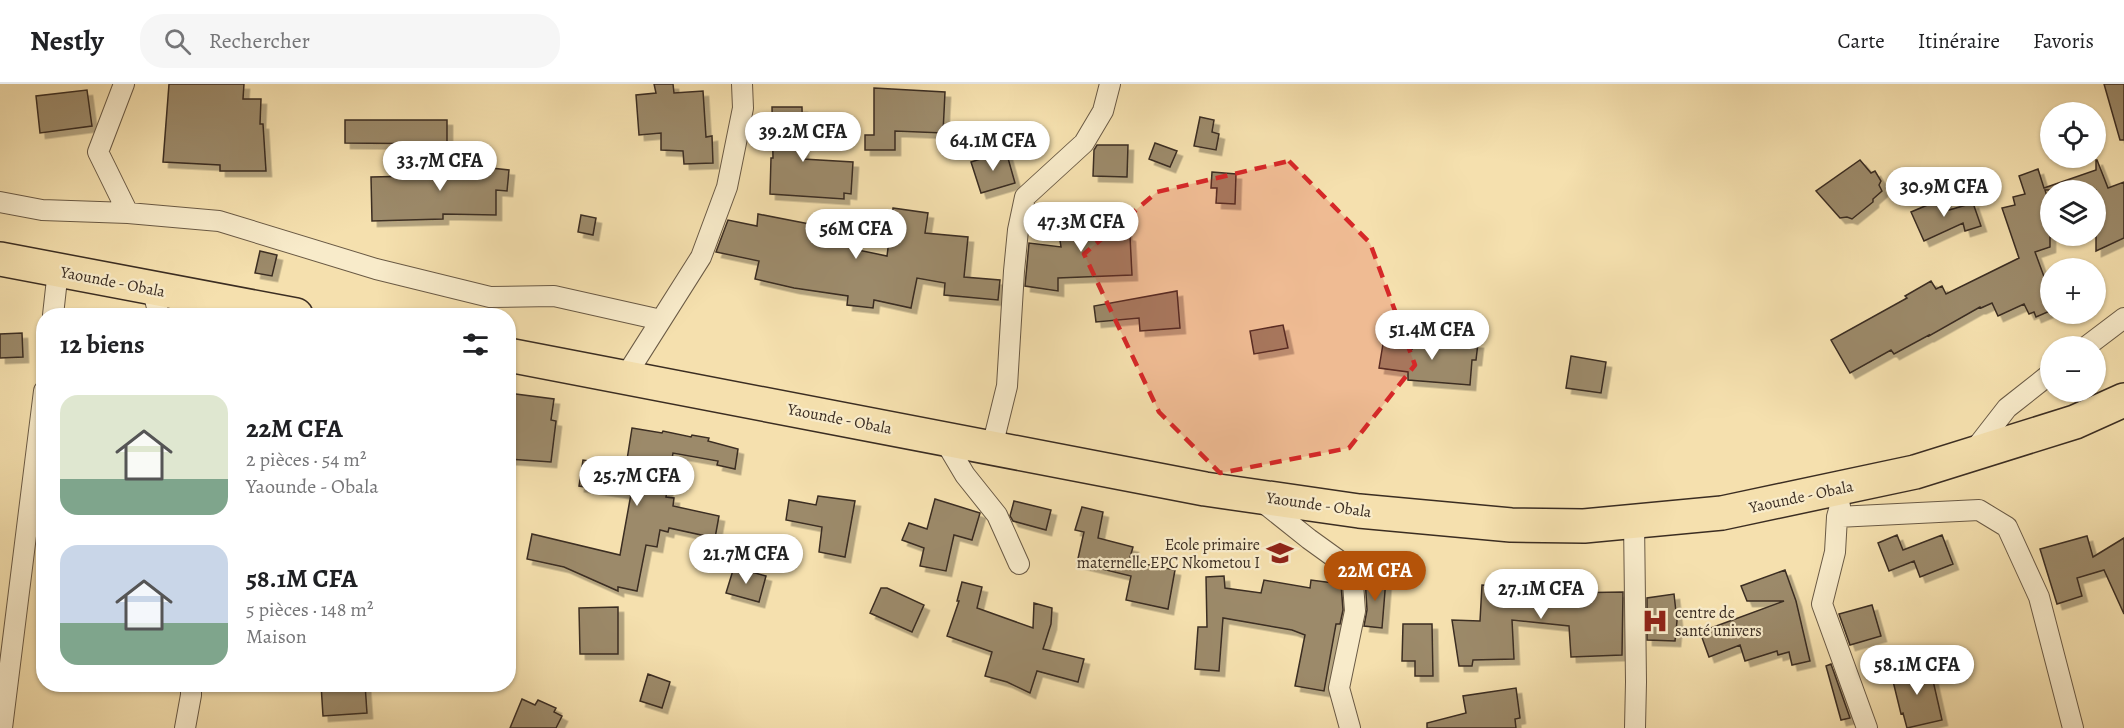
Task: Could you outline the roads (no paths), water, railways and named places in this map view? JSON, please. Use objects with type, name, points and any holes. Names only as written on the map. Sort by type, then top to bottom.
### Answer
[{"type":"highway","name":"Yaounde - Obala","points":[[0,259],[58,270],[156,302],[221,308]]},
{"type":"highway","name":"Yaounde - Obala","points":[[516,357],[1205,489],[1359,511],[1511,525],[1584,526],[1841,502],[1915,472],[2075,422],[2124,400]]},
{"type":"street","points":[[124,84],[98,152],[128,213]]},
{"type":"street","points":[[625,377],[701,257],[727,187],[743,108],[742,84]]},
{"type":"street","points":[[992,447],[1007,386],[1014,271],[1018,230],[1025,197],[1084,143],[1103,111],[1110,84]]},
{"type":"street","points":[[0,202],[42,210],[128,213],[219,221],[376,269],[490,297],[554,297],[661,320]]},
{"type":"street","points":[[54,308],[58,270]]},
{"type":"street","points":[[2100,336],[2124,318]]},
{"type":"street","points":[[1970,455],[2007,408],[2040,382]]},
{"type":"street","points":[[943,438],[965,475],[998,515],[1019,564]]},
{"type":"street","points":[[2,728],[36,455]]},
{"type":"street","points":[[1255,496],[1352,570],[1354,611],[1339,688],[1350,728]]},
{"type":"street","points":[[1867,728],[1822,604],[1835,552],[1841,502],[1979,510],[2007,527],[2039,597],[2073,728]]},
{"type":"street","points":[[1634,521],[1635,728]]},
{"type":"street","points":[[184,728],[191,692]]},
{"type":"place","name":"Ecole primaire maternelle EPC Nkometou I","points":[[1280,553]]},
{"type":"place","name":"centre de santé univers","points":[[1655,621]]}]
